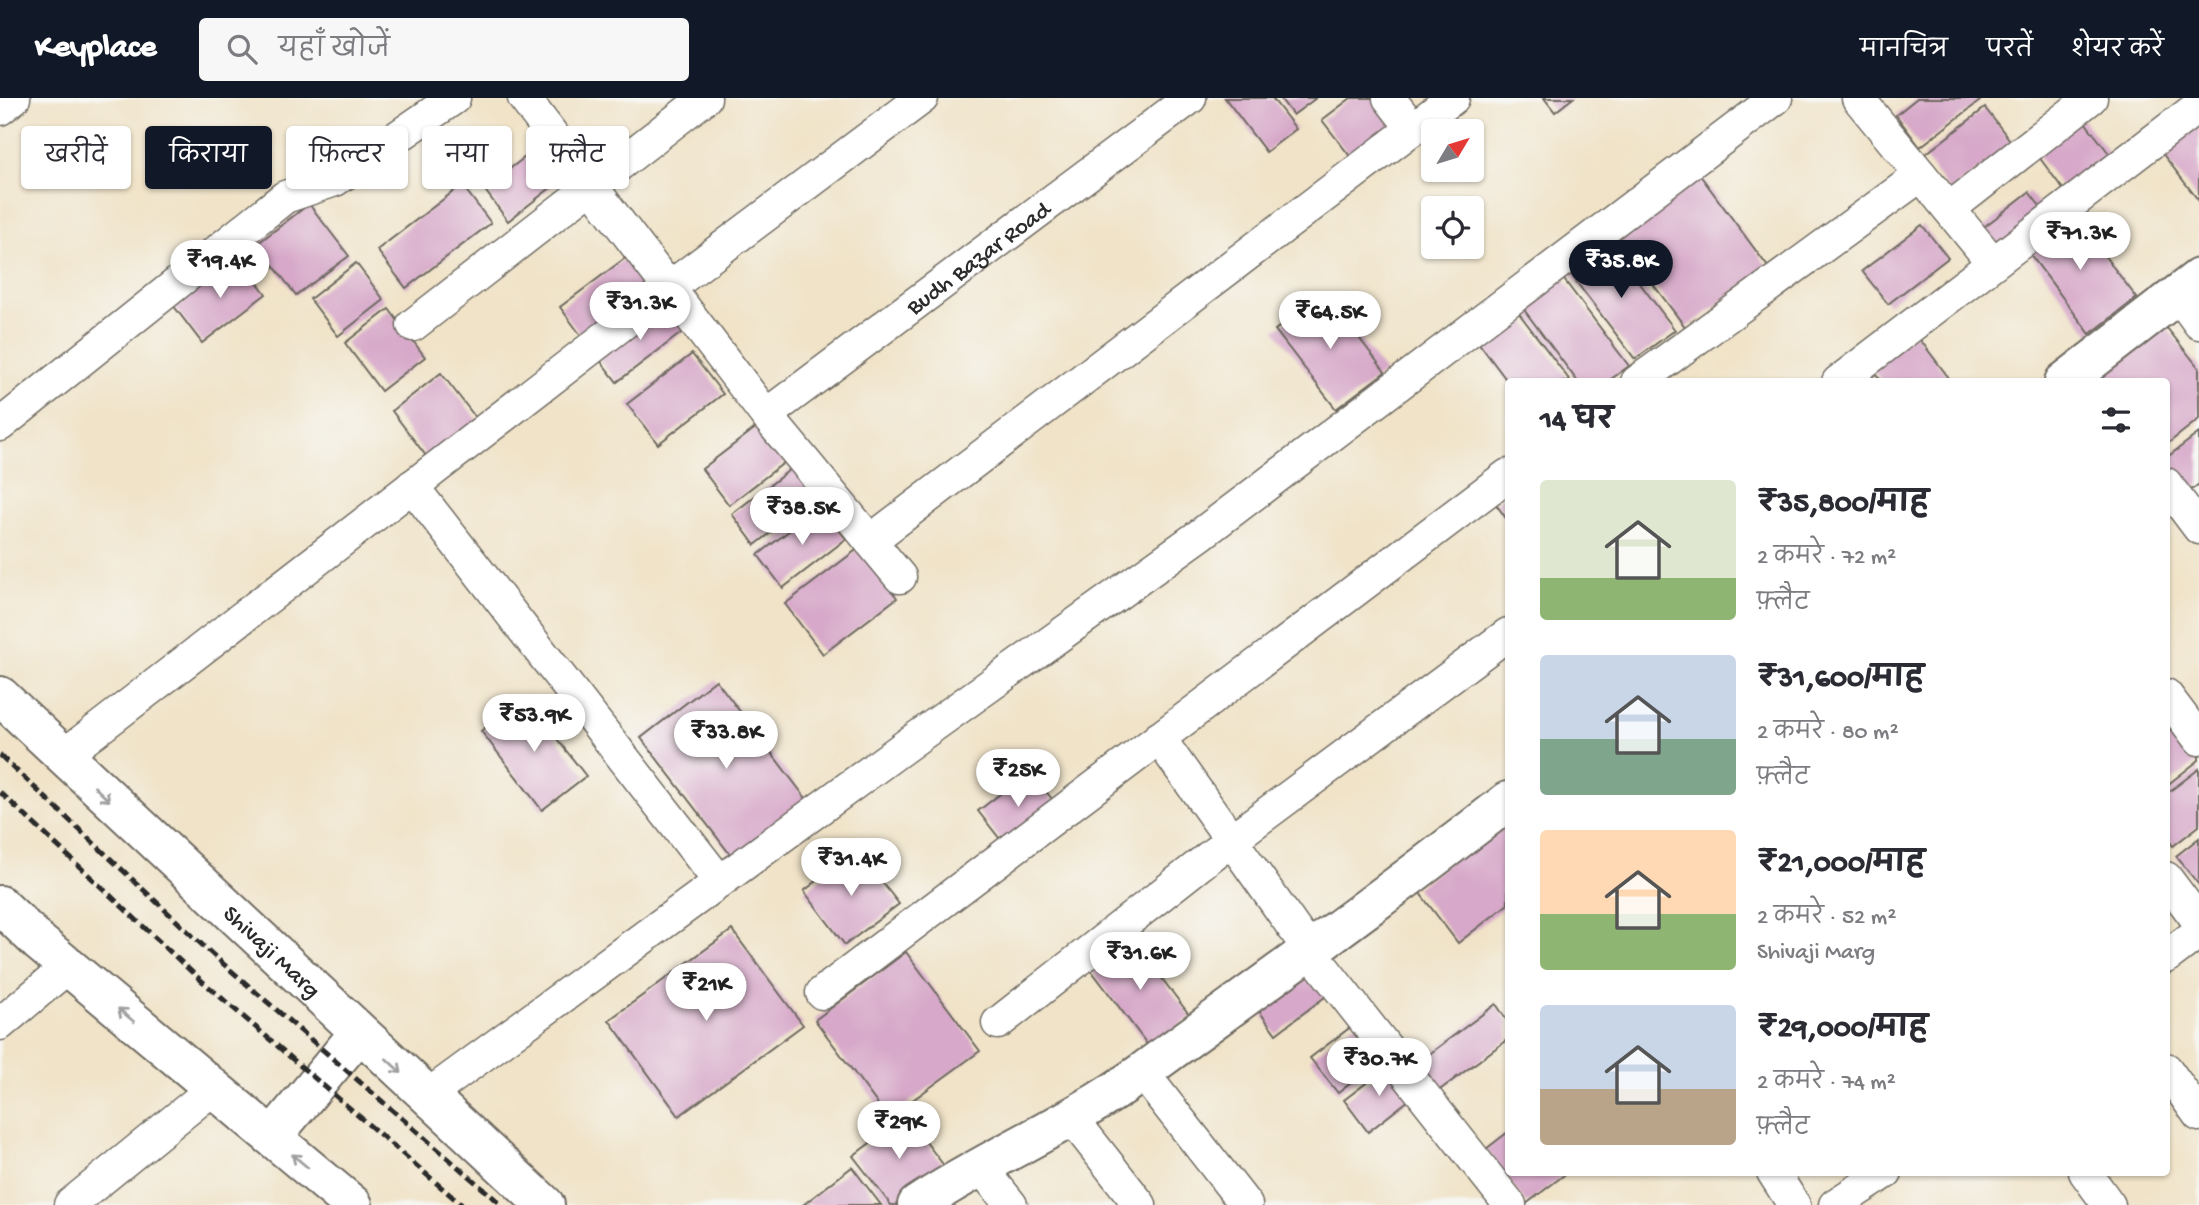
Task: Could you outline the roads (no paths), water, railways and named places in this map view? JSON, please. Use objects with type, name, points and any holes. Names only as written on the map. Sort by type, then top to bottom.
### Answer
[{"type":"main road","points":[[2079,377],[2192,298]]},
{"type":"main road","name":"Shivaji Marg","points":[[0,696],[545,1205]]},
{"type":"main road","points":[[917,1205],[981,1166],[1071,1117],[1142,1072],[1376,904],[1505,803]]},
{"type":"main road","points":[[0,905],[353,1205]]},
{"type":"main road","points":[[272,1137],[359,1032]]},
{"type":"street","points":[[0,109],[14,98]]},
{"type":"street","points":[[0,425],[285,197],[335,180],[454,98]]},
{"type":"street","points":[[524,98],[545,126]]},
{"type":"street","points":[[629,157],[705,98]]},
{"type":"street","points":[[63,756],[667,290],[922,98]]},
{"type":"street","name":"Budh Bazar Road","points":[[766,415],[1190,98]]},
{"type":"street","points":[[1389,98],[1413,129]]},
{"type":"street","points":[[870,541],[1453,98]]},
{"type":"street","points":[[427,1096],[719,881],[1200,535],[1776,98]]},
{"type":"street","points":[[1949,209],[2091,98]]},
{"type":"street","points":[[1874,103],[1921,174],[1993,263]]},
{"type":"street","points":[[1843,378],[2199,106]]},
{"type":"street","points":[[1642,378],[1921,174]]},
{"type":"street","points":[[413,325],[587,189]]},
{"type":"street","points":[[591,189],[766,415],[900,577]]},
{"type":"street","points":[[822,993],[1505,477]]},
{"type":"street","points":[[412,486],[719,881]]},
{"type":"street","points":[[2170,489],[2199,528]]},
{"type":"street","points":[[998,1023],[1231,840],[1505,636]]},
{"type":"street","points":[[2170,700],[2199,739]]},
{"type":"street","points":[[1159,738],[1310,951],[1510,1205]]},
{"type":"street","points":[[2170,883],[2199,922]]},
{"type":"street","points":[[2170,954],[2199,932]]},
{"type":"street","points":[[0,1024],[69,966]]},
{"type":"street","points":[[1142,1072],[1246,1205]]},
{"type":"street","points":[[2170,1075],[2199,1115]]},
{"type":"street","points":[[90,1199],[214,1088]]},
{"type":"street","points":[[1071,1117],[1140,1205]]},
{"type":"street","points":[[981,1166],[1011,1205]]},
{"type":"street","points":[[1776,1176],[1794,1205]]},
{"type":"street","points":[[1835,1205],[1880,1176]]},
{"type":"street","points":[[2088,1176],[2109,1205]]},
{"type":"railway","points":[[0,755],[213,955],[502,1205]]},
{"type":"railway","points":[[0,792],[195,975],[462,1205]]}]
